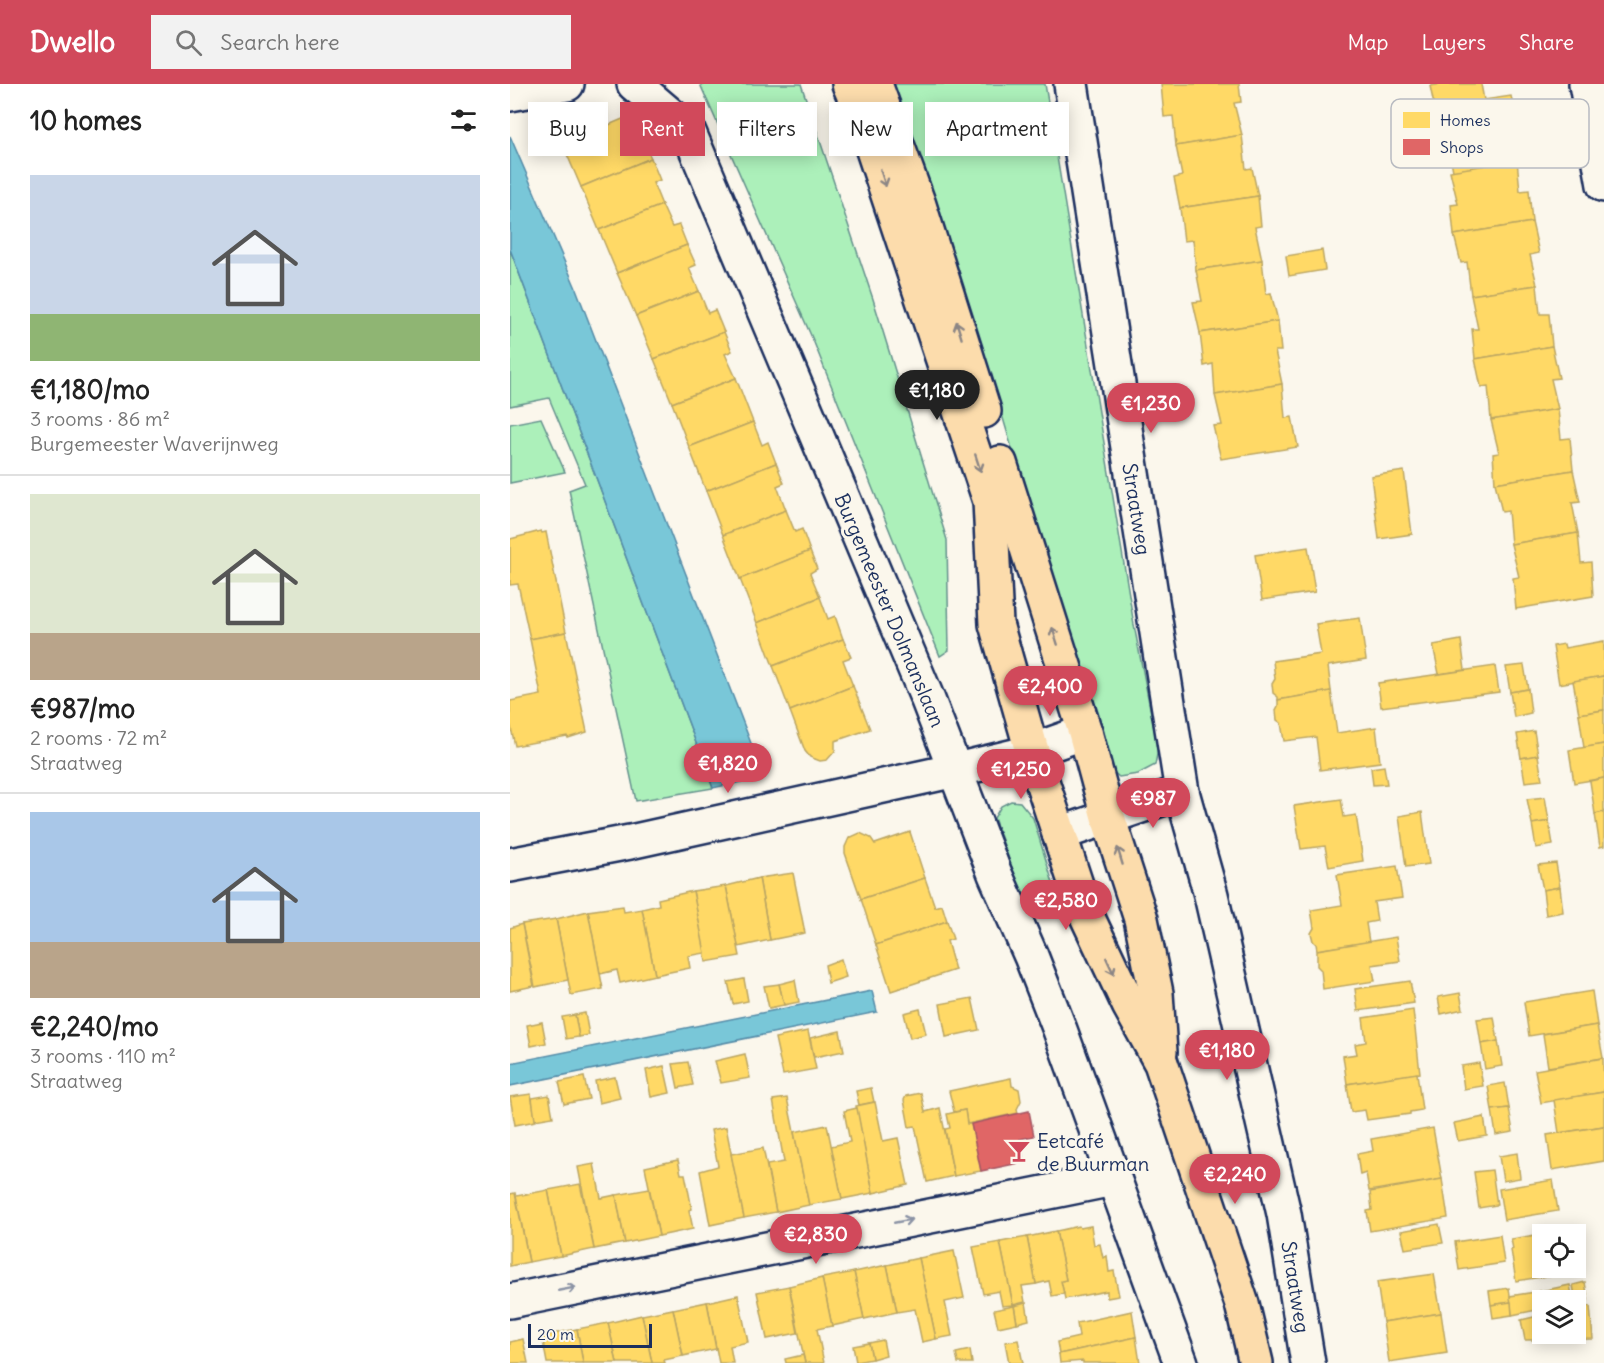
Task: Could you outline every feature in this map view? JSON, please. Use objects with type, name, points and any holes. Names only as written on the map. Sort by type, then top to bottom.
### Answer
[{"type":"main road","points":[[849,84],[990,501],[996,624],[1032,751],[1085,912],[1128,1005],[1161,1063],[1242,1304],[1256,1363]]},
{"type":"main road","points":[[875,84],[919,205],[1085,732],[1108,817],[1141,919],[1156,993],[1161,1063]]},
{"type":"street","points":[[510,94],[567,84]]},
{"type":"street","name":"Burgemeester Dolmanslaan","points":[[634,84],[688,130],[956,770],[995,874],[1031,956],[1181,1363]]},
{"type":"street","name":"Straatweg","points":[[1071,84],[1182,792],[1211,896],[1282,1203],[1308,1363]]},
{"type":"street","points":[[1586,84],[1589,99]]},
{"type":"street","points":[[1589,101],[1604,185]]},
{"type":"street","points":[[510,865],[630,842],[956,770],[1032,751],[1085,732]]},
{"type":"street","points":[[1059,834],[1182,792]]},
{"type":"street","points":[[510,1301],[1113,1179]]},
{"type":"green space","points":[[700,84],[801,84],[807,102],[717,102],[717,123]]},
{"type":"green space","points":[[894,84],[1045,84],[1048,102],[925,102],[925,156],[1057,156],[1134,625],[1158,749],[1155,765],[1138,774],[1119,777],[1105,764],[990,374],[913,141],[913,102],[900,102]]},
{"type":"green space","points":[[817,132],[873,299],[947,540],[949,650],[940,656],[813,340],[732,156],[817,156]]},
{"type":"green space","points":[[510,249],[713,788],[636,801],[569,490],[585,484],[549,398],[510,406]]},
{"type":"green space","points":[[541,418],[565,472],[510,483],[510,424]]},
{"type":"green space","points":[[1011,801],[1020,802],[1033,818],[1060,906],[1030,917],[994,818],[1001,806]]},
{"type":"water","points":[[510,136],[575,286],[764,777],[713,788],[510,249]]},
{"type":"water","points":[[872,991],[877,1012],[510,1086],[510,1063]]},
{"type":"building: Homes","points":[[1161,84],[1239,84],[1241,102],[1234,103],[1242,135],[1176,146],[1173,116],[1164,117]]},
{"type":"building: Homes","points":[[1481,84],[1484,99],[1433,99],[1430,86]]},
{"type":"building: Homes","points":[[1511,96],[1512,99],[1491,99]]},
{"type":"building: Homes","points":[[620,120],[620,156],[650,156],[651,158],[581,187],[568,156],[608,156],[608,125]]},
{"type":"building: Homes","points":[[1242,135],[1246,169],[1252,168],[1258,196],[1180,208],[1174,178],[1182,176],[1176,146]]},
{"type":"building: Homes","points":[[651,158],[660,180],[653,183],[662,205],[599,230],[581,187]]},
{"type":"building: Homes","points":[[1452,168],[1470,168],[1453,171]]},
{"type":"building: Homes","points":[[1468,168],[1518,168],[1520,191],[1529,190],[1532,222],[1454,235],[1451,205],[1458,204],[1450,171]]},
{"type":"building: Homes","points":[[1258,196],[1261,226],[1255,227],[1262,260],[1196,270],[1193,240],[1184,241],[1180,208]]},
{"type":"building: Homes","points":[[662,205],[672,227],[679,225],[687,245],[617,273],[599,230]]},
{"type":"building: Homes","points":[[1532,222],[1539,253],[1530,255],[1537,285],[1471,295],[1467,262],[1461,263],[1454,235]]},
{"type":"building: Homes","points":[[687,245],[696,265],[689,268],[699,291],[636,316],[617,273]]},
{"type":"building: Homes","points":[[1322,250],[1325,270],[1289,276],[1286,256]]},
{"type":"building: Homes","points":[[1262,260],[1266,294],[1271,293],[1278,321],[1200,333],[1193,302],[1202,301],[1196,270]]},
{"type":"building: Homes","points":[[1537,285],[1540,314],[1549,314],[1552,346],[1475,359],[1472,329],[1478,329],[1471,295]]},
{"type":"building: Homes","points":[[699,291],[708,313],[715,310],[724,332],[654,359],[636,316]]},
{"type":"building: Homes","points":[[1278,321],[1281,351],[1275,351],[1282,384],[1215,395],[1213,364],[1204,366],[1200,333]]},
{"type":"building: Homes","points":[[724,332],[732,351],[725,354],[736,378],[672,403],[654,359]]},
{"type":"building: Homes","points":[[1552,346],[1559,378],[1551,379],[1558,409],[1491,420],[1488,386],[1481,387],[1475,359]]},
{"type":"building: Homes","points":[[736,378],[753,422],[689,447],[672,403]]},
{"type":"building: Homes","points":[[1282,384],[1285,418],[1292,417],[1298,447],[1221,459],[1213,426],[1222,425],[1215,395]]},
{"type":"building: Homes","points":[[1558,409],[1561,439],[1570,438],[1573,470],[1495,483],[1493,454],[1499,453],[1491,420]]},
{"type":"building: Homes","points":[[753,422],[762,445],[768,442],[776,463],[706,491],[689,447]]},
{"type":"building: Homes","points":[[776,463],[784,483],[777,486],[786,510],[723,535],[706,491]]},
{"type":"building: Homes","points":[[1573,470],[1580,502],[1572,503],[1578,533],[1511,544],[1508,511],[1502,512],[1495,483]]},
{"type":"building: Homes","points":[[1404,471],[1412,534],[1379,539],[1371,476]]},
{"type":"building: Homes","points":[[786,510],[795,532],[802,529],[810,551],[740,579],[723,535]]},
{"type":"building: Homes","points":[[541,531],[546,532],[566,632],[530,639],[518,584],[510,585],[510,539]]},
{"type":"building: Homes","points":[[1578,533],[1581,563],[1591,562],[1593,596],[1516,609],[1513,578],[1519,577],[1511,544]]},
{"type":"building: Homes","points":[[1308,547],[1315,592],[1262,600],[1255,555]]},
{"type":"building: Homes","points":[[810,551],[817,569],[810,573],[820,597],[757,623],[740,579]]},
{"type":"building: Homes","points":[[820,597],[828,619],[835,616],[843,639],[773,666],[757,623]]},
{"type":"building: Homes","points":[[1360,618],[1366,660],[1328,666],[1331,691],[1278,700],[1273,693],[1272,684],[1275,679],[1273,661],[1321,654],[1316,624]]},
{"type":"building: Homes","points":[[566,632],[587,732],[568,738],[567,736],[515,746],[510,723],[510,701],[541,695],[530,639]]},
{"type":"building: Homes","points":[[843,639],[851,657],[843,660],[853,686],[790,711],[773,666]]},
{"type":"building: Homes","points":[[1461,640],[1465,670],[1439,674],[1433,645]]},
{"type":"building: Homes","points":[[1604,641],[1604,676],[1559,684],[1553,646],[1564,644],[1565,648]]},
{"type":"building: Homes","points":[[1524,665],[1528,689],[1510,692],[1506,667]]},
{"type":"building: Homes","points":[[1495,666],[1499,692],[1381,707],[1378,683]]},
{"type":"building: Homes","points":[[1604,676],[1604,710],[1579,714],[1573,681]]},
{"type":"building: Homes","points":[[853,686],[870,729],[835,741],[835,751],[827,760],[820,761],[810,757],[805,751],[790,711]]},
{"type":"building: Homes","points":[[1528,689],[1531,713],[1514,717],[1510,692]]},
{"type":"building: Homes","points":[[1331,691],[1337,733],[1376,727],[1380,762],[1320,770],[1316,737],[1284,741],[1281,723],[1277,720],[1278,700]]},
{"type":"building: Homes","points":[[1604,710],[1604,744],[1584,748],[1579,714]]},
{"type":"building: Homes","points":[[1534,731],[1538,755],[1521,758],[1517,734]]},
{"type":"building: Homes","points":[[1604,744],[1604,778],[1574,783],[1569,750]]},
{"type":"building: Homes","points":[[1538,755],[1542,780],[1525,782],[1521,758]]},
{"type":"building: Homes","points":[[1384,766],[1387,784],[1373,785],[1371,768]]},
{"type":"building: Homes","points":[[1604,778],[1604,812],[1595,814],[1590,781]]},
{"type":"building: Homes","points":[[1545,797],[1549,821],[1532,824],[1527,799]]},
{"type":"building: Homes","points":[[1341,799],[1344,817],[1356,815],[1363,861],[1329,867],[1325,846],[1301,849],[1294,806]]},
{"type":"building: Homes","points":[[1422,812],[1429,864],[1406,867],[1399,816]]},
{"type":"building: Homes","points":[[1604,812],[1604,846],[1600,847],[1595,814]]},
{"type":"building: Homes","points":[[1549,821],[1553,845],[1536,848],[1532,824]]},
{"type":"building: Homes","points":[[910,832],[925,878],[861,899],[845,853],[849,838],[860,833],[871,838],[875,844]]},
{"type":"building: Homes","points":[[1556,863],[1560,887],[1543,890],[1538,865]]},
{"type":"building: Homes","points":[[1397,866],[1402,898],[1374,902],[1377,921],[1366,923],[1369,942],[1317,950],[1311,933],[1314,928],[1311,910],[1342,905],[1337,875]]},
{"type":"building: Homes","points":[[793,873],[805,933],[770,940],[759,878]]},
{"type":"building: Homes","points":[[759,878],[770,940],[738,947],[726,886]]},
{"type":"building: Homes","points":[[925,878],[935,907],[942,905],[947,921],[876,945],[861,899]]},
{"type":"building: Homes","points":[[726,886],[740,956],[706,962],[693,891]]},
{"type":"building: Homes","points":[[1560,887],[1563,912],[1546,915],[1543,890]]},
{"type":"building: Homes","points":[[693,891],[705,953],[688,956],[690,968],[655,975],[642,909],[659,905],[658,899]]},
{"type":"building: Homes","points":[[623,906],[624,912],[642,909],[655,975],[620,983],[617,970],[600,974],[588,911]]},
{"type":"building: Homes","points":[[588,911],[603,989],[571,995],[556,919]]},
{"type":"building: Homes","points":[[556,919],[568,980],[535,987],[522,924]]},
{"type":"building: Homes","points":[[947,921],[953,939],[947,941],[955,970],[891,991],[876,945]]},
{"type":"building: Homes","points":[[522,924],[534,986],[510,991],[510,928]]},
{"type":"building: Homes","points":[[1396,937],[1400,961],[1372,965],[1375,981],[1323,989],[1321,970],[1317,966],[1317,950]]},
{"type":"building: Homes","points":[[841,959],[846,977],[828,983],[825,965]]},
{"type":"building: Homes","points":[[744,979],[748,1001],[733,1004],[728,982]]},
{"type":"building: Homes","points":[[795,980],[799,1002],[784,1005],[779,984]]},
{"type":"building: Homes","points":[[1410,981],[1414,1003],[1358,1011],[1355,989]]},
{"type":"building: Homes","points":[[779,984],[784,1005],[769,1008],[764,986]]},
{"type":"building: Homes","points":[[1592,991],[1597,1025],[1529,1036],[1524,1002]]},
{"type":"building: Homes","points":[[1460,993],[1463,1009],[1441,1014],[1438,997]]},
{"type":"building: Homes","points":[[972,998],[979,1030],[946,1037],[940,1004]]},
{"type":"building: Homes","points":[[920,1009],[926,1034],[910,1038],[904,1013]]},
{"type":"building: Homes","points":[[1413,1010],[1420,1073],[1347,1084],[1343,1056],[1357,1054],[1355,1044],[1366,1042],[1363,1018]]},
{"type":"building: Homes","points":[[585,1013],[589,1035],[579,1037],[575,1015]]},
{"type":"building: Homes","points":[[575,1015],[579,1037],[566,1039],[562,1017]]},
{"type":"building: Homes","points":[[1494,1017],[1498,1041],[1481,1044],[1477,1019]]},
{"type":"building: Homes","points":[[542,1022],[546,1043],[531,1046],[527,1025]]},
{"type":"building: Homes","points":[[1597,1025],[1603,1058],[1548,1067],[1543,1034]]},
{"type":"building: Homes","points":[[808,1031],[816,1069],[783,1075],[775,1038]]},
{"type":"building: Homes","points":[[840,1031],[844,1051],[814,1057],[810,1038]]},
{"type":"building: Homes","points":[[1498,1041],[1502,1066],[1485,1069],[1481,1044]]},
{"type":"building: Homes","points":[[745,1054],[750,1078],[721,1083],[715,1061]]},
{"type":"building: Homes","points":[[1603,1058],[1604,1092],[1541,1103],[1535,1070]]},
{"type":"building: Homes","points":[[688,1062],[693,1085],[678,1088],[673,1064]]},
{"type":"building: Homes","points":[[1479,1063],[1483,1086],[1464,1089],[1461,1066]]},
{"type":"building: Homes","points":[[664,1066],[670,1093],[651,1097],[646,1070]]},
{"type":"building: Homes","points":[[1417,1073],[1422,1110],[1367,1120],[1365,1110],[1351,1112],[1347,1084]]},
{"type":"building: Homes","points":[[584,1077],[589,1099],[564,1104],[559,1082]]},
{"type":"building: Homes","points":[[615,1077],[620,1098],[599,1103],[595,1081]]},
{"type":"building: Homes","points":[[1011,1078],[1012,1086],[1019,1089],[1021,1101],[1017,1109],[1018,1113],[967,1124],[965,1110],[954,1112],[949,1091]]},
{"type":"building: Homes","points":[[1505,1083],[1509,1108],[1492,1110],[1488,1086]]},
{"type":"building: Homes","points":[[871,1088],[874,1102],[859,1105],[856,1091]]},
{"type":"building: Homes","points":[[1604,1092],[1604,1126],[1559,1133],[1554,1100]]},
{"type":"building: Homes","points":[[921,1093],[925,1112],[940,1108],[954,1176],[927,1182],[915,1126],[909,1127],[904,1100],[906,1096]]},
{"type":"building: Homes","points":[[531,1094],[536,1121],[515,1125],[510,1097]]},
{"type":"building: Homes","points":[[549,1095],[553,1117],[535,1120],[532,1098]]},
{"type":"building: Homes","points":[[787,1098],[809,1205],[776,1212],[767,1165],[784,1162],[773,1100]]},
{"type":"building: Homes","points":[[875,1102],[883,1141],[898,1138],[908,1185],[873,1193],[856,1106]]},
{"type":"building: Homes","points":[[857,1108],[873,1193],[842,1199],[831,1146],[850,1142],[844,1111]]},
{"type":"building: Homes","points":[[1509,1108],[1513,1132],[1496,1135],[1492,1110]]},
{"type":"building: Homes","points":[[965,1110],[967,1124],[971,1124],[981,1171],[954,1176],[945,1129],[950,1128],[947,1114]]},
{"type":"building: Homes","points":[[1484,1117],[1487,1136],[1458,1141],[1454,1123]]},
{"type":"building: Homes","points":[[827,1125],[842,1199],[809,1205],[794,1132]]},
{"type":"building: Homes","points":[[1604,1126],[1604,1161],[1552,1170],[1547,1135]]},
{"type":"building: Homes","points":[[726,1127],[744,1218],[710,1225],[700,1171],[718,1166],[711,1130]]},
{"type":"building: Homes","points":[[1433,1128],[1442,1179],[1369,1191],[1366,1173],[1360,1175],[1357,1154],[1373,1151],[1371,1139]]},
{"type":"building: Homes","points":[[763,1148],[776,1212],[744,1218],[731,1154]]},
{"type":"building: Homes","points":[[1517,1153],[1520,1178],[1503,1181],[1499,1156]]},
{"type":"building: Homes","points":[[678,1160],[681,1174],[685,1174],[692,1209],[689,1210],[693,1229],[659,1236],[645,1167]]},
{"type":"building: Homes","points":[[594,1164],[601,1198],[616,1195],[625,1243],[594,1249],[578,1167]]},
{"type":"building: Homes","points":[[1492,1170],[1497,1205],[1479,1208],[1474,1172]]},
{"type":"building: Homes","points":[[1442,1179],[1448,1218],[1370,1231],[1367,1211],[1372,1210],[1370,1192]]},
{"type":"building: Homes","points":[[1553,1180],[1558,1211],[1504,1220],[1499,1189]]},
{"type":"building: Homes","points":[[580,1184],[594,1249],[561,1256],[548,1190]]},
{"type":"building: Homes","points":[[649,1189],[659,1236],[625,1243],[616,1195]]},
{"type":"building: Homes","points":[[548,1190],[561,1256],[529,1262],[516,1196]]},
{"type":"building: Homes","points":[[515,1193],[529,1262],[510,1266],[510,1194]]},
{"type":"building: Homes","points":[[1439,1224],[1443,1243],[1405,1249],[1401,1231]]},
{"type":"building: Homes","points":[[1079,1226],[1080,1228],[1091,1226],[1094,1245],[1100,1244],[1103,1258],[1107,1256],[1109,1272],[1114,1271],[1119,1296],[1107,1298],[1107,1291],[1065,1299],[1061,1281],[1066,1280],[1056,1231]]},
{"type":"building: Homes","points":[[1056,1231],[1066,1280],[1061,1281],[1064,1294],[1052,1296],[1049,1281],[1036,1284],[1027,1237]]},
{"type":"building: Homes","points":[[1500,1235],[1504,1263],[1459,1270],[1455,1242]]},
{"type":"building: Homes","points":[[1532,1236],[1532,1278],[1536,1278],[1516,1281],[1511,1239]]},
{"type":"building: Homes","points":[[1027,1237],[1036,1284],[1022,1286],[1025,1302],[1013,1305],[1000,1242]]},
{"type":"building: Homes","points":[[1000,1242],[1013,1305],[1002,1306],[999,1291],[983,1294],[973,1247]]},
{"type":"building: Homes","points":[[954,1251],[964,1298],[945,1302],[952,1336],[936,1339],[919,1258]]},
{"type":"building: Homes","points":[[919,1258],[936,1339],[922,1342],[915,1309],[897,1312],[887,1265]]},
{"type":"building: Homes","points":[[887,1265],[897,1312],[864,1319],[854,1272]]},
{"type":"building: Homes","points":[[854,1272],[864,1319],[832,1326],[822,1278]]},
{"type":"building: Homes","points":[[1434,1274],[1441,1313],[1383,1322],[1377,1282]]},
{"type":"building: Homes","points":[[822,1278],[832,1326],[817,1329],[824,1363],[805,1363],[789,1286]]},
{"type":"building: Homes","points":[[1585,1282],[1588,1300],[1586,1300],[1586,1290],[1574,1290],[1573,1285]]},
{"type":"building: Homes","points":[[1570,1285],[1571,1290],[1546,1290]]},
{"type":"building: Homes","points":[[789,1286],[798,1333],[767,1339],[757,1292]]},
{"type":"building: Homes","points":[[1509,1288],[1511,1302],[1491,1305],[1489,1291]]},
{"type":"building: Homes","points":[[1532,1292],[1532,1311],[1512,1315],[1510,1296]]},
{"type":"building: Homes","points":[[738,1295],[748,1342],[730,1346],[733,1363],[719,1363],[707,1302]]},
{"type":"building: Homes","points":[[707,1302],[716,1349],[683,1356],[673,1309]]},
{"type":"building: Homes","points":[[1511,1302],[1512,1315],[1493,1318],[1491,1305]]},
{"type":"building: Homes","points":[[1026,1303],[1029,1320],[1017,1323],[1014,1306]]},
{"type":"building: Homes","points":[[1014,1306],[1017,1323],[998,1327],[994,1310]]},
{"type":"building: Homes","points":[[1590,1306],[1593,1339],[1586,1339],[1586,1307]]},
{"type":"building: Homes","points":[[673,1309],[683,1356],[664,1360],[665,1363],[652,1363],[642,1315]]},
{"type":"building: Homes","points":[[1132,1311],[1136,1337],[1059,1354],[1057,1342],[1079,1337],[1077,1323]]},
{"type":"building: Homes","points":[[1441,1313],[1447,1353],[1389,1362],[1383,1322]]},
{"type":"building: Homes","points":[[642,1315],[652,1363],[617,1363],[608,1323]]},
{"type":"building: Homes","points":[[1532,1317],[1532,1340],[1525,1340],[1521,1320]]},
{"type":"building: Homes","points":[[608,1323],[617,1363],[583,1363],[577,1329]]},
{"type":"building: Homes","points":[[577,1329],[583,1363],[547,1363],[542,1336]]},
{"type":"building: Homes","points":[[1136,1337],[1140,1363],[1083,1363],[1083,1361],[1060,1363],[1059,1354]]},
{"type":"building: Homes","points":[[523,1339],[528,1363],[510,1363],[510,1342]]},
{"type":"building: Homes","points":[[883,1340],[886,1355],[872,1359],[869,1343]]},
{"type":"building: Homes","points":[[1018,1340],[1023,1363],[1009,1363],[1005,1342]]},
{"type":"building: Homes","points":[[869,1343],[872,1359],[856,1362],[853,1346]]},
{"type":"building: Homes","points":[[970,1350],[972,1363],[958,1363],[956,1353]]},
{"type":"building: Homes","points":[[803,1355],[805,1363],[786,1363],[785,1359]]},
{"type":"building: Shops","points":[[1029,1111],[1034,1136],[1020,1139],[1024,1162],[981,1171],[971,1124]]},
{"type":"place","name":"Eetcafé de Buurman","points":[[1019,1151]]}]
